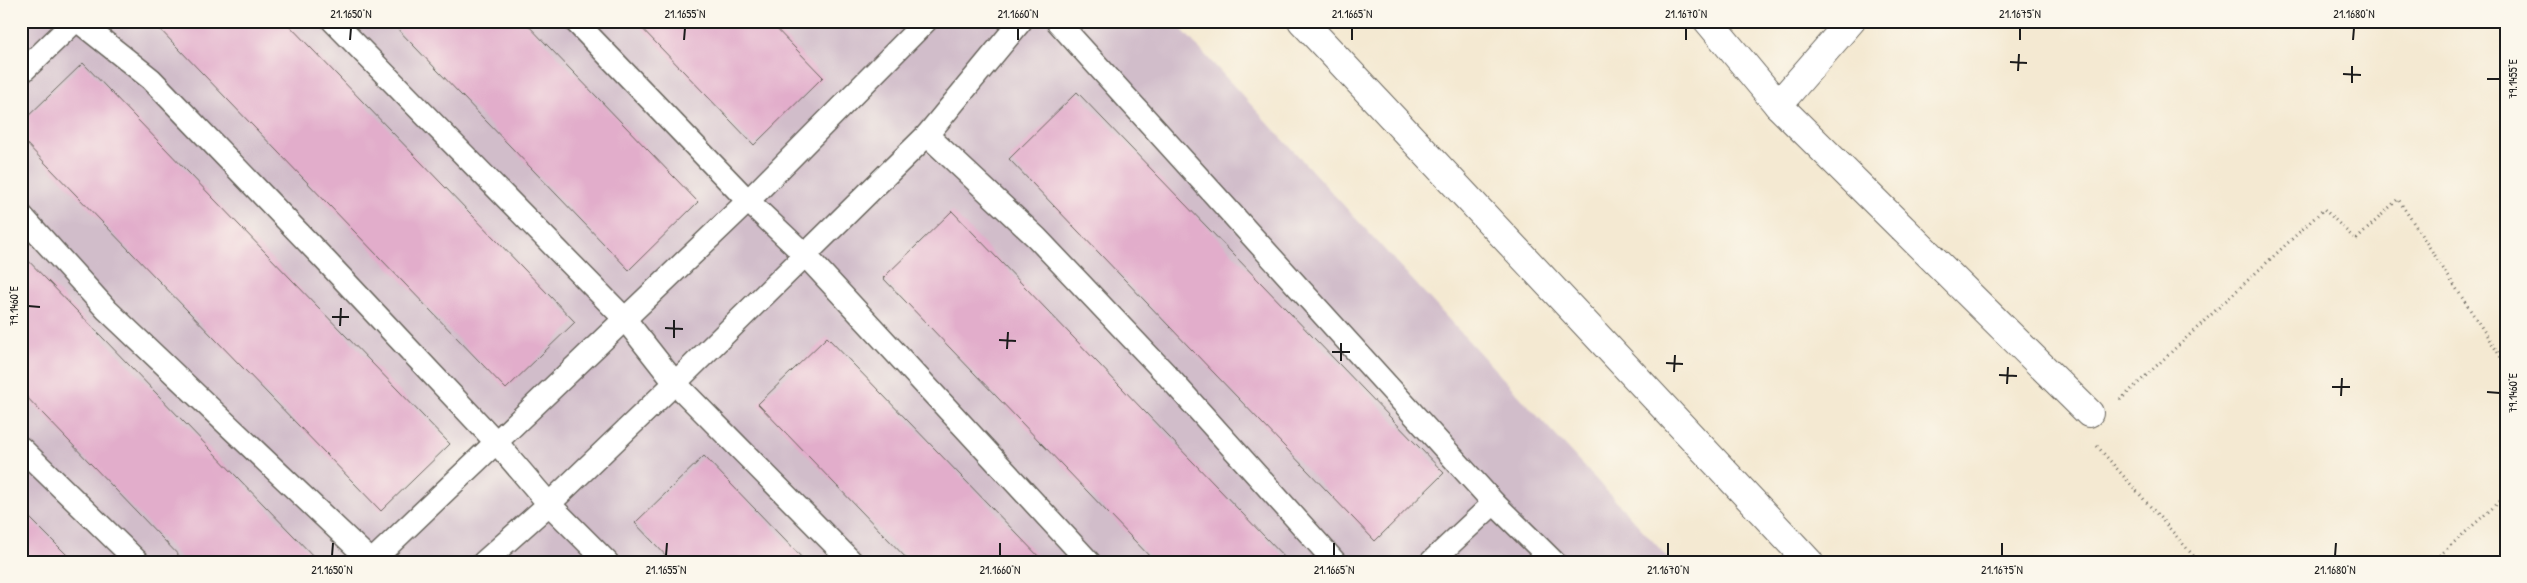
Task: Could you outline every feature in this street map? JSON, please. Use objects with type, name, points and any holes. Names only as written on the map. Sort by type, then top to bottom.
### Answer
[{"type":"street","points":[[1302,21],[1809,562]]},
{"type":"street","points":[[1708,21],[1778,105],[2090,426]]},
{"type":"street","points":[[1778,105],[1851,21]]},
{"type":"lane","points":[[21,73],[76,21],[151,79],[496,442],[549,504],[607,562]]},
{"type":"lane","points":[[333,21],[624,318],[675,383],[852,562]]},
{"type":"lane","points":[[575,21],[748,201],[806,256],[1089,562]]},
{"type":"lane","points":[[21,215],[107,310],[372,562],[748,201],[926,21]]},
{"type":"lane","points":[[484,562],[549,504],[675,383],[927,135],[1021,21]]},
{"type":"lane","points":[[1057,21],[1494,503],[1554,562]]},
{"type":"lane","points":[[927,135],[1044,245],[1166,374],[1335,562]]},
{"type":"lane","points":[[21,448],[138,562]]},
{"type":"lane","points":[[1430,562],[1494,503]]},
{"type":"path","points":[[2118,401],[2324,208],[2356,240],[2398,199],[2506,365]]},
{"type":"path","points":[[2090,426],[2199,562]]},
{"type":"path","points":[[2432,562],[2506,496]]},
{"type":"shaded area","points":[[21,21],[1174,21],[1672,562],[21,562]]},
{"type":"building","points":[[152,21],[285,21],[575,322],[506,389]]},
{"type":"building","points":[[390,21],[524,21],[698,202],[629,270]]},
{"type":"building","points":[[635,21],[769,21],[823,77],[754,145]]},
{"type":"building","points":[[83,63],[450,444],[381,511],[21,138],[21,123]]},
{"type":"building","points":[[1077,92],[1444,473],[1375,541],[1009,159]]},
{"type":"building","points":[[952,211],[1289,562],[1155,562],[883,278]]},
{"type":"building","points":[[21,253],[319,562],[185,562],[21,391]]},
{"type":"building","points":[[827,337],[1044,562],[910,562],[758,404]]},
{"type":"building","points":[[704,456],[806,562],[672,562],[635,523]]},
{"type":"building","points":[[21,509],[74,562],[21,562]]}]
